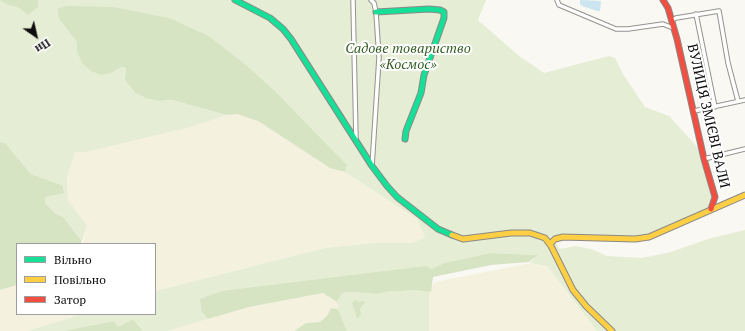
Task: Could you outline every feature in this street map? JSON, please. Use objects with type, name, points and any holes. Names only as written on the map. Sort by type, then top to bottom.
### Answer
[{"type":"street","points":[[235,0],[270,18],[283,29],[296,46],[372,166],[397,197],[438,229],[449,235],[464,239],[511,233],[530,233],[539,235],[550,244],[573,290],[586,306],[612,331]]},
{"type":"street","points":[[353,0],[356,140]]},
{"type":"street","points":[[371,0],[374,3],[376,12],[378,58],[372,166]]},
{"type":"street","name":"ВУЛИЦЯ ЗМІЄВІ ВАЛИ","points":[[662,0],[668,8],[672,20],[704,160],[715,197],[711,209]]},
{"type":"street","name":"ВУЛИЦЯ ЗМІЄВІ ВАЛИ","points":[[557,1],[559,5],[616,29],[628,29],[663,24],[673,28]]},
{"type":"street","points":[[376,12],[429,9],[444,12],[444,18],[424,75],[421,93],[406,131],[405,139]]},
{"type":"street","points":[[672,20],[696,14],[719,12],[728,63],[738,102]]},
{"type":"street","points":[[696,14],[715,107]]},
{"type":"street","points":[[694,111],[745,100]]},
{"type":"street","points":[[704,160],[745,149]]},
{"type":"street","points":[[550,244],[555,239],[563,237],[636,239],[649,237],[745,195]]},
{"type":"shaded area","points":[[237,113],[258,121],[330,168],[345,172],[417,219],[425,237],[412,243],[373,243],[325,248],[156,291],[156,243],[83,243],[87,226],[68,200],[67,177],[75,152],[86,152]]},
{"type":"shaded area","points":[[530,263],[547,266],[597,331],[429,331],[429,289],[435,282]]},
{"type":"shaded area","points":[[16,285],[16,315],[80,315],[27,331],[0,331],[0,290]]},
{"type":"shaded area","points":[[323,293],[337,302],[338,309],[331,308],[327,316],[320,322],[306,323],[294,331],[167,331],[249,307]]},
{"type":"green space","name":"Садове товариство «Космос»","points":[[0,0],[486,0],[478,20],[519,56],[544,73],[609,56],[615,58],[623,74],[645,107],[669,116],[699,149],[712,200],[710,207],[655,232],[640,237],[569,235],[551,236],[560,249],[576,246],[591,249],[607,256],[642,258],[671,252],[708,239],[745,230],[745,331],[597,331],[547,266],[530,263],[537,255],[490,253],[444,263],[431,269],[202,312],[208,319],[167,331],[143,331],[133,319],[118,327],[114,321],[63,331],[27,331],[80,315],[156,315],[156,291],[325,248],[373,243],[412,243],[425,237],[417,219],[345,172],[347,165],[275,91],[245,64],[209,36],[170,18],[115,7],[57,9],[59,19],[77,42],[77,51],[111,73],[122,67],[126,68],[125,74],[159,101],[172,100],[227,115],[190,127],[86,152],[75,152],[67,177],[68,200],[87,226],[81,243],[81,240],[63,217],[56,214],[45,203],[45,197],[62,185],[31,174],[5,143],[0,142]]},
{"type":"green space","points":[[0,0],[38,0],[38,7],[28,15],[18,7],[9,5]]},
{"type":"green space","points":[[67,6],[115,7],[170,18],[209,36],[245,64],[275,91],[347,165],[345,172],[330,168],[258,121],[237,114],[227,115],[172,100],[159,101],[146,98],[136,93],[125,79],[126,68],[122,67],[111,73],[101,75],[91,71],[82,63],[77,51],[77,42],[59,19],[57,9]]},
{"type":"green space","points":[[0,142],[5,143],[31,174],[62,185],[64,193],[45,197],[45,203],[56,214],[63,217],[81,240],[81,243],[16,243],[16,285],[0,290]]},
{"type":"green space","points":[[490,253],[538,255],[529,262],[491,265],[433,277],[431,292],[417,290],[385,292],[378,294],[350,292],[342,293],[337,302],[323,293],[249,307],[208,319],[202,312],[200,299],[222,291],[426,266],[431,269],[444,263]]},
{"type":"green space","points":[[429,289],[429,331],[347,331],[338,309],[337,302],[342,293],[350,292],[378,294],[385,292]],"holes":[[[357,301],[364,305],[360,309],[356,315],[354,307]]]},
{"type":"green space","points":[[355,300],[359,302],[364,301],[365,303],[360,309],[361,315],[357,318],[352,303]]},
{"type":"green space","points":[[331,308],[338,309],[347,331],[294,331],[306,323],[320,322],[327,316]]},
{"type":"green space","points":[[133,319],[143,331],[63,331],[114,321],[118,327]]},
{"type":"water","points":[[580,0],[601,1],[600,11],[582,6],[580,4]]},
{"type":"traffic: fast","points":[[235,0],[270,18],[283,29],[291,39],[372,166],[387,186],[397,197],[438,229],[452,235]]},
{"type":"traffic: fast","points":[[376,12],[429,9],[444,12],[444,18],[424,75],[421,93],[406,131],[405,139]]},
{"type":"traffic: slow","points":[[550,244],[555,239],[563,237],[635,239],[649,237],[745,195]]},
{"type":"traffic: slow","points":[[452,235],[463,239],[511,233],[530,233],[545,238],[551,246],[573,290],[586,306],[612,331]]},
{"type":"traffic: jam","points":[[663,0],[668,8],[677,39],[704,159],[715,197],[711,209]]}]
